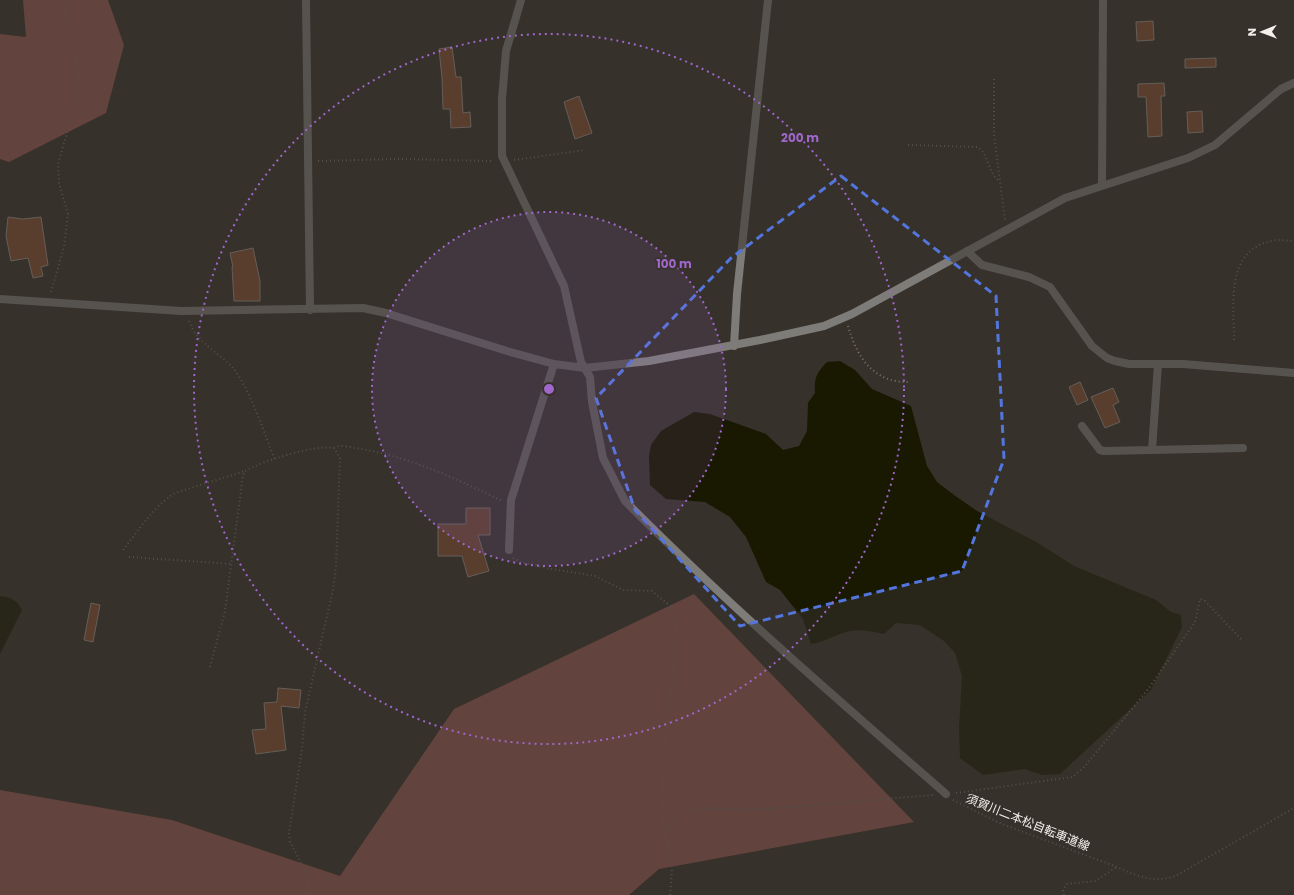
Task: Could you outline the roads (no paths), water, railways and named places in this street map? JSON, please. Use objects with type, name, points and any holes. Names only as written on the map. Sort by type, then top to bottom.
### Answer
[{"type":"street","points":[[306,0],[310,310]]},
{"type":"street","points":[[521,0],[507,44],[504,67],[502,146],[504,161],[564,286],[570,304],[581,362],[590,377],[592,402],[603,458],[625,501],[734,606],[839,702],[946,794]]},
{"type":"street","points":[[734,346],[737,294],[768,0]]},
{"type":"street","points":[[1102,185],[1103,0]]},
{"type":"street","points":[[0,299],[186,311],[363,308],[554,364],[585,368],[649,361],[734,346],[824,326],[845,318],[1065,198],[1188,158],[1215,145],[1281,89],[1294,83]]},
{"type":"street","points":[[967,251],[982,265],[1029,277],[1050,287],[1092,346],[1107,358],[1129,364],[1158,364],[1294,373]]},
{"type":"street","points":[[509,550],[510,504],[554,364]]},
{"type":"street","points":[[1152,450],[1158,364]]},
{"type":"street","points":[[1082,426],[1100,450],[1243,448]]}]
